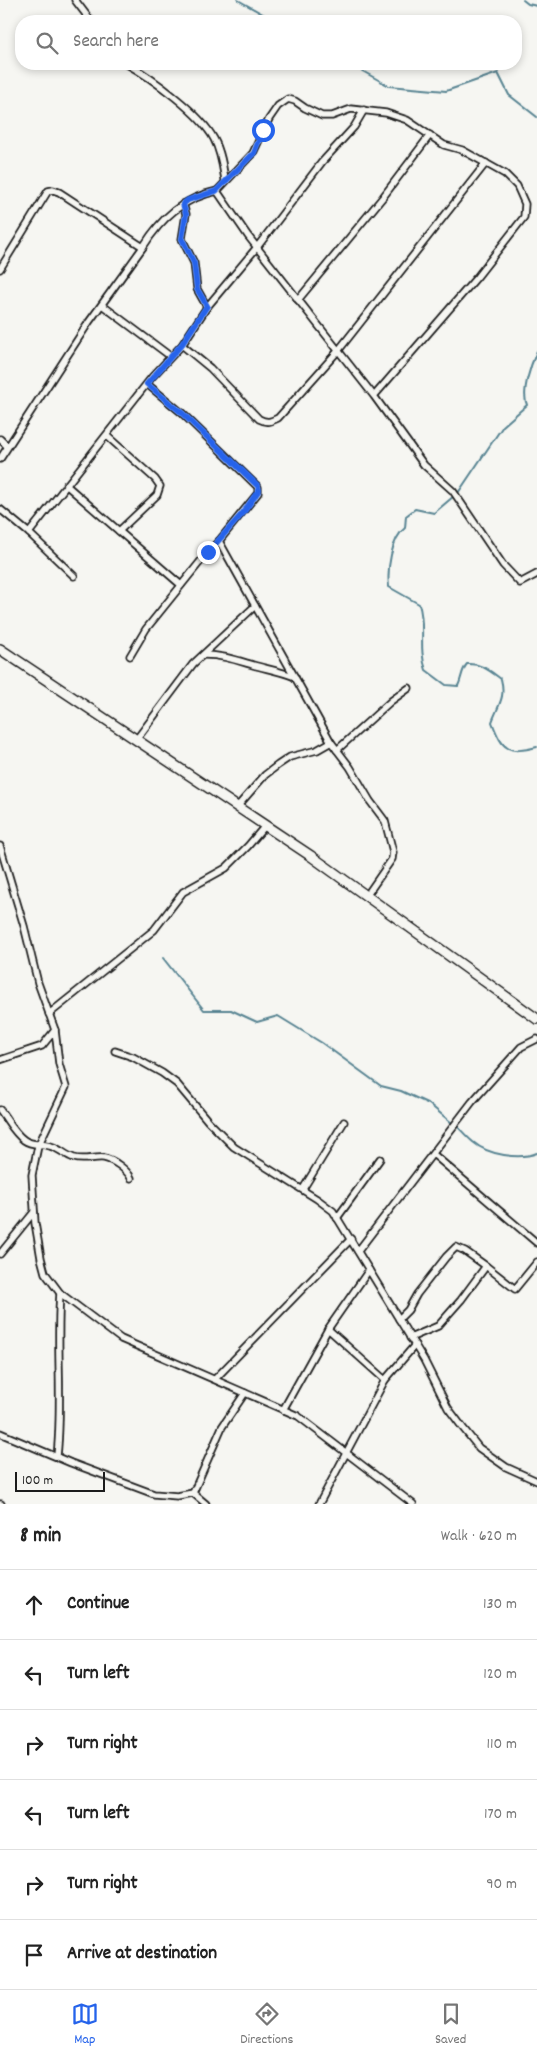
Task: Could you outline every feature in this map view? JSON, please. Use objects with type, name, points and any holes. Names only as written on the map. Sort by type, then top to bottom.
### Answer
[{"type":"main road","points":[[0,649],[367,895],[536,1015]]},
{"type":"street","points":[[75,0],[86,15]]},
{"type":"street","points":[[136,70],[169,93],[206,127],[215,140],[225,180]]},
{"type":"street","points":[[0,459],[89,322],[162,220],[188,200],[216,191],[254,153],[269,118],[283,101],[288,99],[296,101],[305,108],[327,117],[351,109],[386,113],[407,120],[444,145],[462,150],[505,174],[517,186],[525,204],[524,217],[477,278],[374,396]]},
{"type":"street","points":[[29,533],[147,384],[182,344],[207,306],[258,246],[322,162],[354,126],[364,110]]},
{"type":"street","points":[[298,300],[383,197],[430,135]]},
{"type":"street","points":[[182,344],[210,368],[259,419],[264,422],[270,422],[278,418],[338,351],[486,163]]},
{"type":"street","points":[[0,269],[48,192],[52,190],[59,192],[143,247]]},
{"type":"street","points":[[216,191],[298,300],[374,396],[424,465],[453,491],[514,579],[520,583],[537,574]]},
{"type":"street","points":[[183,204],[186,214],[182,239],[194,263],[197,289],[207,306]]},
{"type":"street","points":[[102,305],[170,356]]},
{"type":"street","points":[[130,656],[146,629],[258,493],[258,486],[182,413],[147,384]]},
{"type":"street","points":[[107,436],[155,479],[160,486],[157,495],[119,531]]},
{"type":"street","points":[[0,439],[7,446]]},
{"type":"street","points":[[66,485],[181,585]]},
{"type":"street","points":[[0,510],[29,533],[74,576]]},
{"type":"street","points":[[219,541],[331,742],[350,767],[370,802],[385,821],[393,852],[392,859],[367,895]]},
{"type":"street","points":[[136,740],[193,664],[255,606]]},
{"type":"street","points":[[204,655],[232,658],[295,677]]},
{"type":"street","points":[[337,750],[391,701],[409,688]]},
{"type":"street","points":[[237,807],[265,775],[278,765],[290,757],[317,750],[331,742]]},
{"type":"street","points":[[49,1014],[154,930],[183,892],[226,868],[265,826]]},
{"type":"street","points":[[0,846],[24,926],[38,983],[55,1030],[59,1064],[66,1087],[38,1146],[32,1174],[34,1212],[45,1273],[60,1293],[121,1339],[298,1416],[413,1504]]},
{"type":"street","points":[[0,1060],[42,1046],[55,1030]]},
{"type":"street","points":[[358,1251],[472,1102],[522,1047],[537,1038]]},
{"type":"street","points":[[115,1051],[133,1057],[162,1073],[177,1084],[234,1147],[333,1211],[415,1345],[448,1408],[479,1448],[506,1467],[537,1481]]},
{"type":"street","points":[[0,1110],[14,1131],[25,1141],[38,1146],[49,1145],[61,1150],[72,1158],[87,1160],[104,1158],[129,1173],[132,1178]]},
{"type":"street","points":[[303,1190],[344,1122]]},
{"type":"street","points":[[433,1154],[537,1243]]},
{"type":"street","points":[[337,1218],[380,1159]]},
{"type":"street","points":[[0,1254],[34,1212]]},
{"type":"street","points":[[215,1379],[351,1239]]},
{"type":"street","points":[[399,1319],[408,1310],[417,1294],[446,1257],[456,1248],[465,1251],[515,1289],[537,1262]]},
{"type":"street","points":[[410,1338],[438,1326],[461,1300],[486,1266]]},
{"type":"street","points":[[283,1410],[328,1329],[369,1270]]},
{"type":"street","points":[[57,1456],[61,1411],[60,1293]]},
{"type":"street","points":[[328,1329],[385,1380]]},
{"type":"street","points":[[319,1504],[385,1380],[415,1345]]},
{"type":"street","points":[[193,1493],[222,1427],[245,1393]]},
{"type":"street","points":[[0,1433],[154,1494],[177,1496],[193,1493]]},
{"type":"street","points":[[193,1493],[206,1504]]},
{"type":"waterway","points":[[238,0],[264,15]]},
{"type":"waterway","points":[[523,0],[528,4],[537,6]]},
{"type":"waterway","points":[[361,70],[389,86],[446,91],[498,73],[509,95],[537,117]]},
{"type":"waterway","points":[[458,493],[503,426],[527,405],[525,399],[526,386],[537,351]]},
{"type":"waterway","points":[[454,496],[434,513],[415,509],[406,516],[405,528],[396,539],[391,555],[389,587],[419,604],[426,670],[446,685],[458,686],[467,664],[481,666],[493,673],[501,679],[503,691],[492,722],[500,739],[503,744],[513,750],[537,747]]},
{"type":"waterway","points":[[163,958],[204,1010],[231,1010],[257,1022],[278,1016],[322,1043],[381,1086],[401,1091],[429,1104],[452,1123]]},
{"type":"waterway","points":[[456,1125],[473,1142],[495,1153],[513,1156],[537,1153]]},
{"type":"route","points":[[208,552],[243,513],[258,493],[258,486],[182,413],[147,384],[182,344],[207,306],[197,289],[194,263],[182,239],[186,214],[183,204],[188,200],[216,191],[254,153],[263,130]]}]
